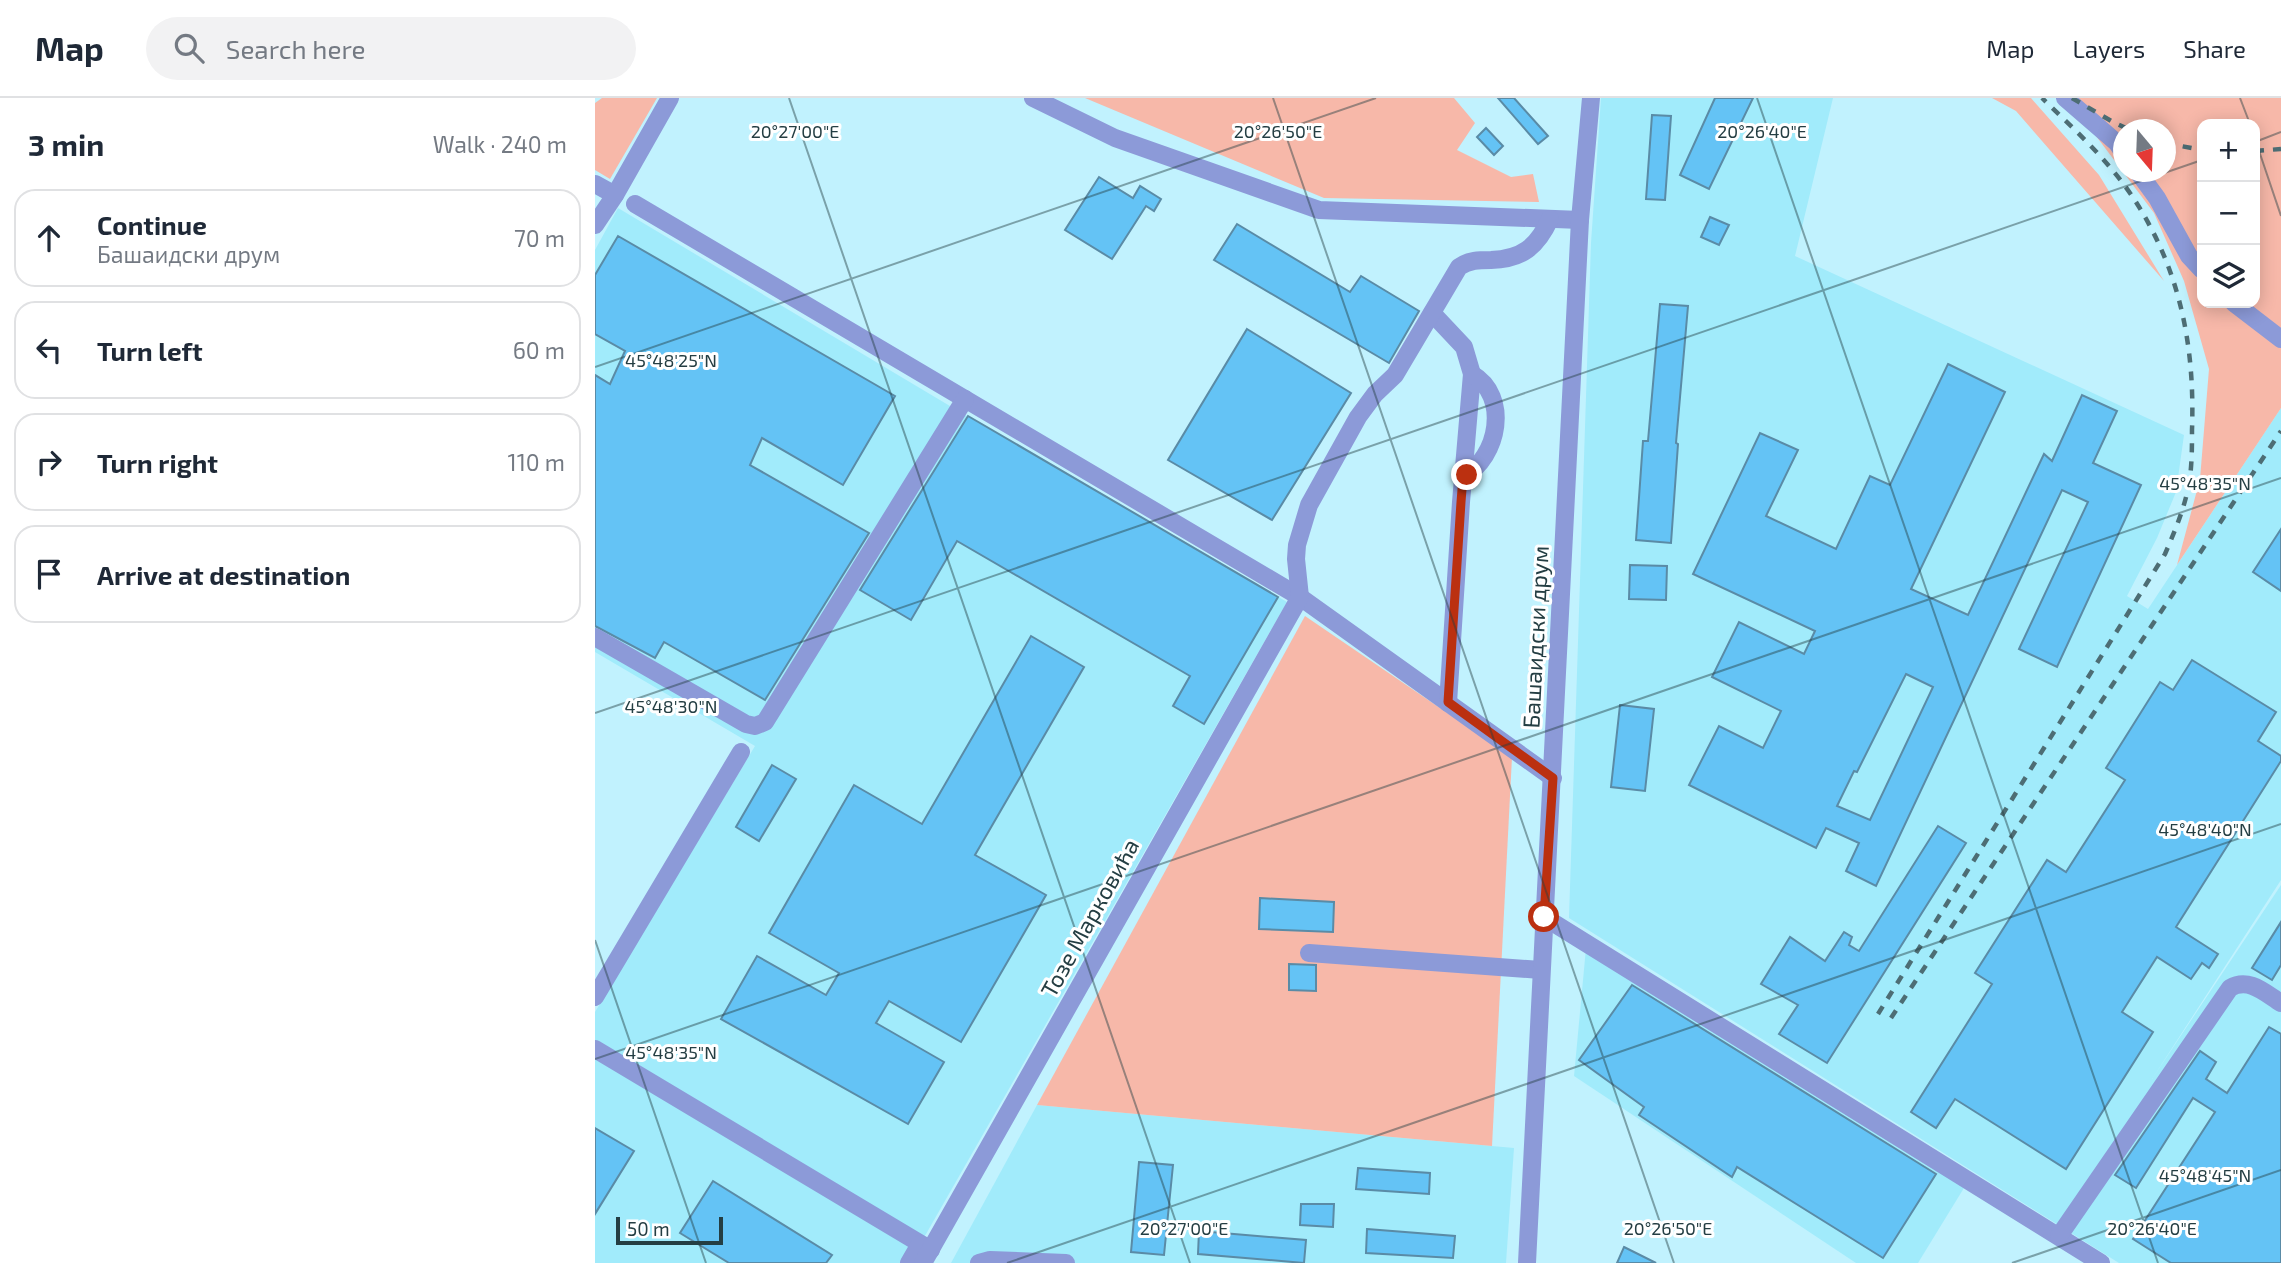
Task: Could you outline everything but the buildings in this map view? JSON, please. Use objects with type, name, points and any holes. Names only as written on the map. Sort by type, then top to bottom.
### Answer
[{"type":"street","points":[[595,225],[670,98]]},
{"type":"street","points":[[1033,98],[1115,138],[1318,210],[1580,220]]},
{"type":"street","name":"Башаидски друм","points":[[1527,1263],[1580,220],[1591,98]]},
{"type":"street","points":[[2065,98],[2113,140]]},
{"type":"street","points":[[2145,182],[2189,256],[2197,265]]},
{"type":"street","points":[[595,184],[614,195]]},
{"type":"street","points":[[635,204],[1300,597],[1553,778]]},
{"type":"street","points":[[1300,597],[1297,545],[1309,505],[1358,417],[1375,394],[1395,375],[1459,267],[1470,261],[1506,259],[1524,253],[1542,234],[1550,219]]},
{"type":"street","points":[[2241,308],[2281,339]]},
{"type":"street","points":[[1432,313],[1464,347],[1472,374],[1448,702]]},
{"type":"street","points":[[1463,477],[1479,464],[1496,429],[1495,409],[1487,388],[1472,374]]},
{"type":"street","points":[[595,637],[746,724],[755,726],[765,722],[965,399]]},
{"type":"street","name":"Тозе Марковића","points":[[909,1263],[925,1252],[1300,597]]},
{"type":"street","points":[[595,996],[741,752]]},
{"type":"street","points":[[1544,917],[2101,1263]]},
{"type":"street","points":[[1309,953],[1541,970]]},
{"type":"street","points":[[2059,1236],[2230,988],[2240,984],[2252,985],[2281,1003]]},
{"type":"street","points":[[595,1049],[925,1252]]},
{"type":"street","points":[[979,1263],[990,1260],[1066,1263]]},
{"type":"shaded area","points":[[602,98],[657,98],[610,179],[595,170],[595,103]]},
{"type":"shaded area","points":[[1085,98],[1454,98],[1475,123],[1457,150],[1511,177],[1533,174],[1539,202],[1324,198]]},
{"type":"shaded area","points":[[1601,98],[1833,98],[1795,256],[2184,435],[2176,492],[2157,538],[2127,596],[2148,609],[2281,408],[2281,880],[2152,1079],[2281,885],[2281,1263],[2119,1263],[1569,918],[1591,243]]},
{"type":"shaded area","points":[[1992,98],[2031,98],[2099,175],[2164,281],[2016,111]]},
{"type":"shaded area","points":[[2073,98],[2281,98],[2281,408],[2177,565],[2200,479],[2209,369],[2184,281],[2154,213],[2131,182],[2176,182],[2176,119],[2113,119],[2113,159]]},
{"type":"shaded area","points":[[618,208],[960,412],[1287,602],[907,1263],[595,1263],[595,1012],[755,746],[595,652],[595,250]]},
{"type":"shaded area","points":[[1305,616],[1512,757],[1492,1146],[1037,1105]]},
{"type":"shaded area","points":[[1586,948],[1967,1183],[1918,1263],[1856,1263],[1574,1076]]},
{"type":"shaded area","points":[[1037,1105],[1514,1148],[1506,1263],[951,1263]]},
{"type":"railway","points":[[1878,1014],[2165,554],[2181,514],[2189,482],[2192,445],[2191,368],[2181,308],[2162,251],[2132,196],[2112,169],[2042,98]]},
{"type":"railway","points":[[2072,98],[2113,122]]},
{"type":"railway","points":[[2176,145],[2197,149]]},
{"type":"railway","points":[[2260,151],[2281,149]]},
{"type":"railway","points":[[1891,1018],[2281,431]]},
{"type":"route","points":[[1467,475],[1463,477],[1448,702],[1553,778],[1544,917]]}]
